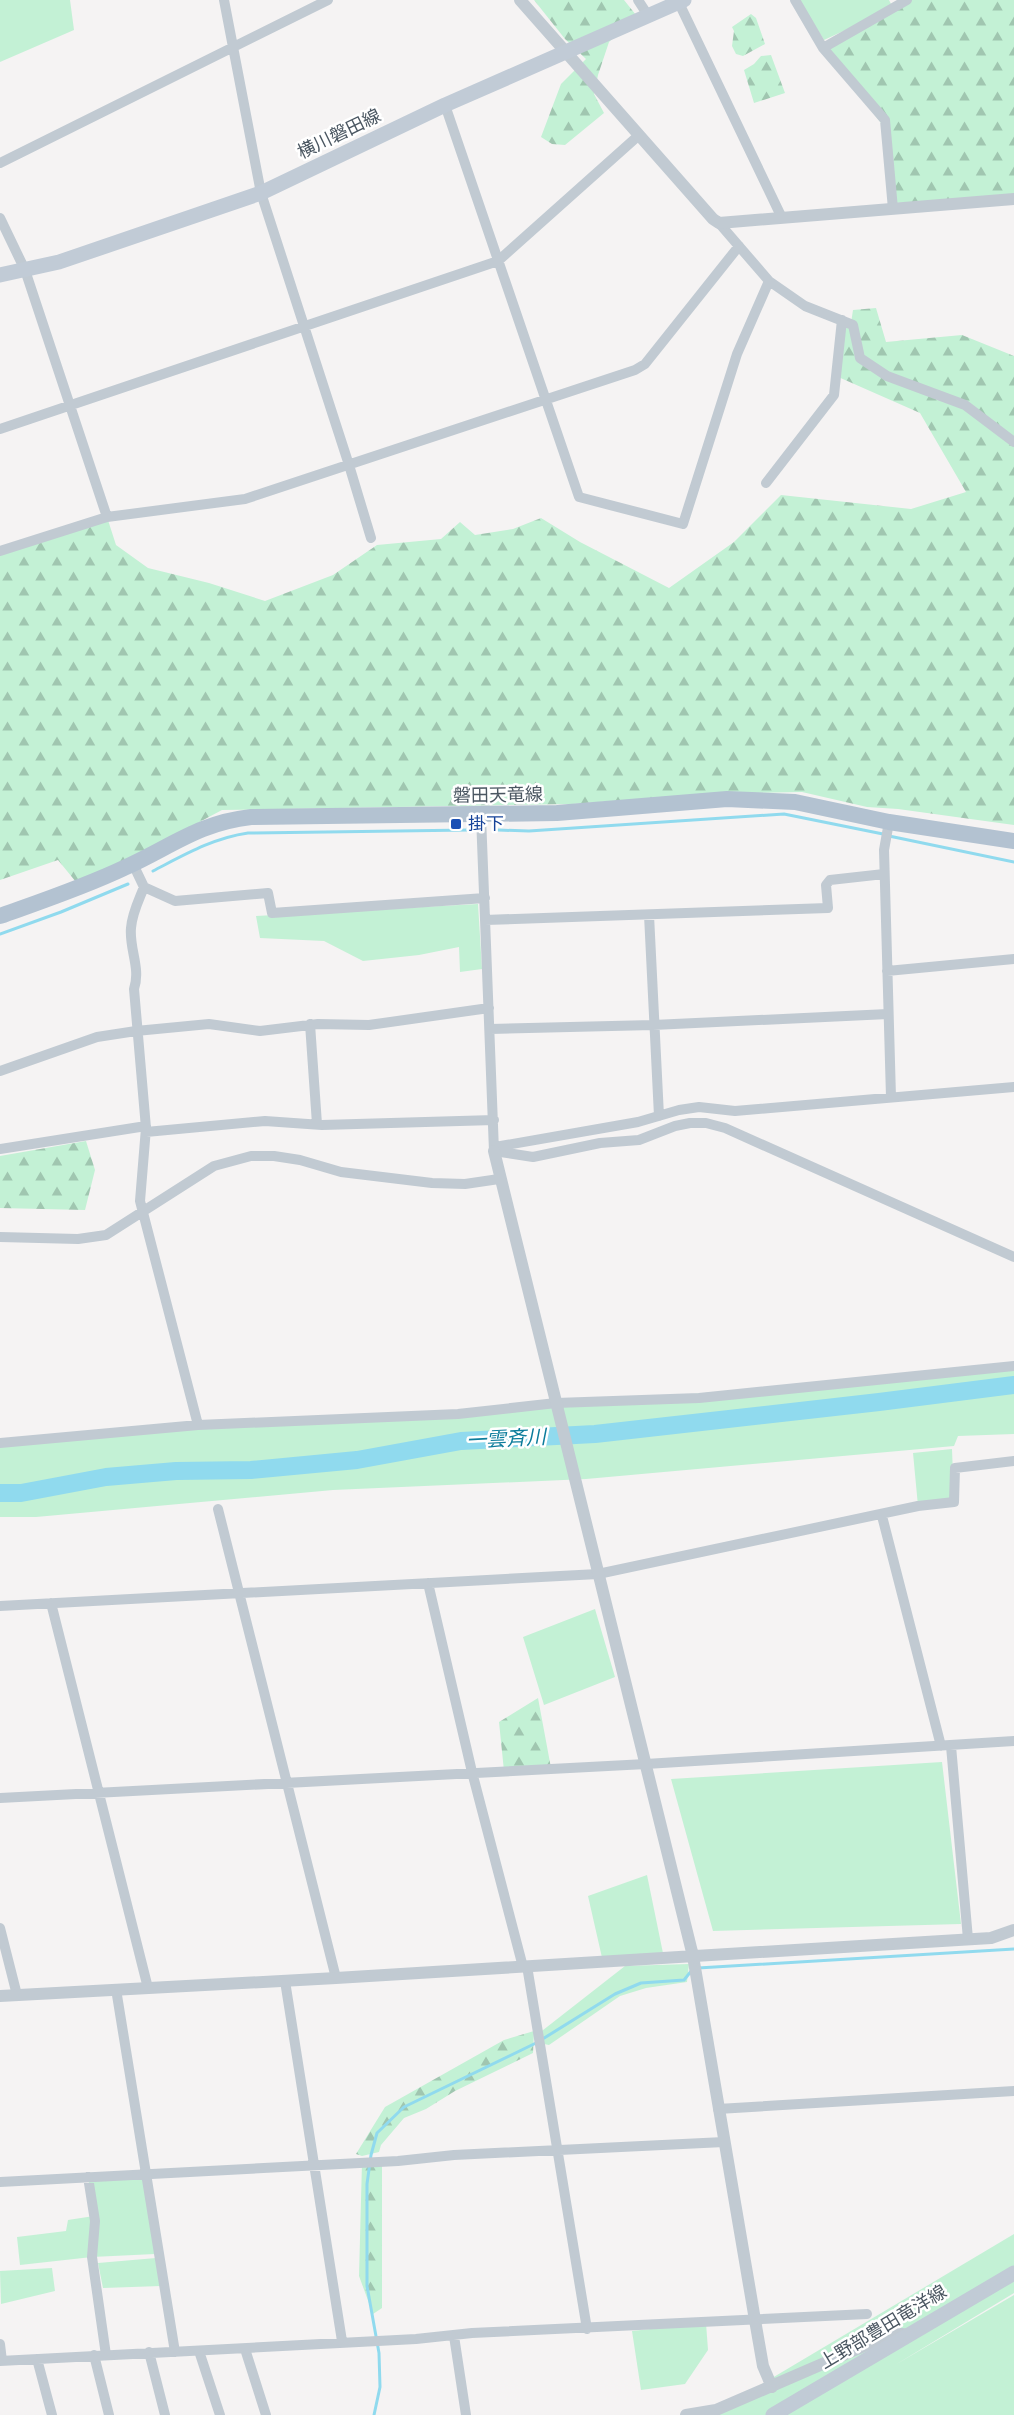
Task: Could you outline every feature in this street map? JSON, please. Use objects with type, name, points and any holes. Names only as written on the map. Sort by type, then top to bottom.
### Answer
[{"type":"main road","name":"横川磐田線","points":[[0,275],[26,270],[135,238],[261,193],[445,105],[682,1]]},
{"type":"main road","name":"磐田天竜線","points":[[0,916],[95,882],[197,830],[230,819],[272,816],[481,816],[557,813],[727,799],[795,802],[889,822],[1014,841]]},
{"type":"main road","name":"上野部豊田竜洋線","points":[[773,2415],[1014,2273]]},
{"type":"street","points":[[224,0],[261,193],[371,538]]},
{"type":"street","points":[[0,163],[328,0]]},
{"type":"street","points":[[520,0],[638,136],[769,281],[805,306],[854,325],[860,358],[887,376],[965,405],[1014,442]]},
{"type":"street","points":[[638,0],[649,17]]},
{"type":"street","points":[[795,0],[823,48],[885,120],[892,209]]},
{"type":"street","points":[[823,48],[907,0]]},
{"type":"street","points":[[682,1],[782,218]]},
{"type":"street","points":[[445,105],[579,497],[683,524],[737,354],[769,281]]},
{"type":"street","points":[[0,429],[498,261],[638,136]]},
{"type":"street","points":[[719,223],[1014,199]]},
{"type":"street","points":[[0,218],[26,270],[107,517]]},
{"type":"street","points":[[0,551],[107,517],[245,500],[635,370],[645,364],[739,246]]},
{"type":"street","points":[[766,483],[834,395],[842,320]]},
{"type":"street","points":[[481,816],[494,1149],[499,1179],[693,1956],[754,2320],[763,2366],[772,2387]]},
{"type":"street","points":[[889,822],[884,850],[884,874],[891,1097]]},
{"type":"street","points":[[133,864],[144,886],[175,901],[268,892],[272,914],[485,898]]},
{"type":"street","points":[[485,920],[828,908],[826,885],[830,880],[884,874]]},
{"type":"street","points":[[144,886],[134,911],[131,928],[138,977],[134,989],[136,1031],[146,1129],[140,1201],[198,1425]]},
{"type":"street","points":[[649,915],[659,1116]]},
{"type":"street","points":[[887,971],[1014,959]]},
{"type":"street","points":[[0,1071],[97,1037],[136,1031],[209,1024],[260,1032],[310,1024],[369,1025],[489,1008]]},
{"type":"street","points":[[490,1029],[888,1014]]},
{"type":"street","points":[[310,1024],[317,1124]]},
{"type":"street","points":[[494,1149],[699,1107],[735,1111],[1014,1087]]},
{"type":"street","points":[[0,1149],[146,1129],[265,1121],[317,1124],[494,1120]]},
{"type":"street","points":[[494,1149],[533,1157],[600,1143],[639,1140],[675,1126],[706,1123],[736,1132],[1014,1257]]},
{"type":"street","points":[[0,1237],[78,1239],[106,1235],[214,1166],[251,1156],[291,1158],[341,1172],[432,1183],[465,1184],[499,1179]]},
{"type":"street","points":[[0,1443],[198,1425],[458,1414],[556,1403],[699,1398],[1014,1366]]},
{"type":"street","points":[[0,1606],[598,1574],[882,1516],[918,1506],[954,1502],[955,1468],[1014,1461]]},
{"type":"street","points":[[218,1509],[336,1978]]},
{"type":"street","points":[[882,1516],[946,1746],[968,1939]]},
{"type":"street","points":[[428,1583],[472,1772],[525,1967],[587,2329]]},
{"type":"street","points":[[51,1603],[148,1988]]},
{"type":"street","points":[[0,1798],[646,1764],[1014,1741]]},
{"type":"street","points":[[0,1928],[17,1995]]},
{"type":"street","points":[[0,1996],[991,1938],[1014,1930]]},
{"type":"street","points":[[285,1981],[342,2341]]},
{"type":"street","points":[[116,1989],[175,2352]]},
{"type":"street","points":[[718,2109],[1014,2091]]},
{"type":"street","points":[[0,2182],[398,2161],[454,2155],[556,2152],[724,2142]]},
{"type":"street","points":[[88,2177],[95,2221],[92,2257],[106,2355]]},
{"type":"street","points":[[0,2344],[1,2361],[244,2349],[472,2333],[867,2314]]},
{"type":"street","points":[[686,2415],[716,2410],[894,2333],[909,2335]]},
{"type":"street","points":[[454,2336],[466,2415]]},
{"type":"street","points":[[244,2349],[266,2415]]},
{"type":"street","points":[[200,2351],[220,2415]]},
{"type":"street","points":[[149,2352],[165,2415]]},
{"type":"street","points":[[94,2355],[109,2415]]},
{"type":"street","points":[[37,2359],[52,2415]]},
{"type":"green space","points":[[0,0],[70,0],[74,30],[0,62]]},
{"type":"green space","points":[[534,0],[624,0],[636,15],[609,42],[598,75],[594,94],[604,113],[565,145],[552,144],[541,137],[561,84],[586,59],[565,39]]},
{"type":"green space","points":[[799,0],[889,0],[893,8],[824,40]]},
{"type":"green space","points":[[905,0],[1014,0],[1014,199],[892,203],[891,136],[823,48]]},
{"type":"green space","points":[[751,14],[756,18],[765,44],[743,56],[736,54],[732,46],[734,31],[732,27]]},
{"type":"green space","points":[[771,55],[785,93],[754,103],[744,70],[761,56]]},
{"type":"green space","points":[[876,308],[886,342],[962,335],[1014,356],[1014,825],[867,807],[802,792],[708,794],[572,804],[222,810],[145,851],[76,882],[58,860],[0,880],[0,551],[107,517],[116,545],[148,568],[209,583],[265,601],[333,575],[377,545],[441,539],[460,522],[475,535],[513,529],[541,518],[580,542],[669,588],[734,542],[781,495],[911,509],[966,492],[920,413],[836,376],[842,320],[851,323],[853,310]]},
{"type":"green space","points":[[478,904],[482,969],[460,972],[459,947],[419,955],[363,961],[324,941],[260,938],[256,916]]},
{"type":"green space","points":[[86,1141],[95,1170],[85,1210],[0,1208],[0,1156]]},
{"type":"green space","points":[[1014,1366],[1014,1434],[958,1436],[954,1446],[586,1479],[333,1490],[36,1517],[0,1517],[0,1447],[276,1421],[586,1402],[903,1378]]},
{"type":"green space","points":[[952,1449],[954,1502],[918,1506],[913,1453]]},
{"type":"green space","points":[[595,1609],[615,1677],[544,1705],[523,1637]]},
{"type":"green space","points":[[538,1698],[551,1768],[504,1771],[499,1722]]},
{"type":"green space","points":[[942,1762],[961,1924],[713,1931],[671,1779]]},
{"type":"green space","points":[[647,1875],[664,1958],[603,1962],[588,1896]]},
{"type":"green space","points":[[689,1964],[687,1982],[646,1988],[620,1996],[549,2045],[544,2044],[538,2034],[625,1966]]},
{"type":"green space","points":[[534,2031],[533,2053],[455,2091],[426,2109],[404,2118],[381,2145],[379,2152],[362,2156],[356,2154],[385,2107],[504,2040]]},
{"type":"green space","points":[[382,2161],[382,2308],[373,2314],[359,2276],[362,2162]]},
{"type":"green space","points":[[143,2174],[155,2254],[92,2257],[20,2265],[17,2237],[66,2231],[68,2220],[94,2216],[88,2177]]},
{"type":"green space","points":[[1014,2234],[1014,2293],[895,2365],[1014,2295],[1014,2415],[710,2415]]},
{"type":"green space","points":[[156,2258],[161,2286],[103,2288],[98,2263]]},
{"type":"green space","points":[[52,2268],[55,2291],[1,2304],[0,2271]]},
{"type":"green space","points":[[706,2323],[708,2350],[685,2384],[641,2390],[632,2331]]},
{"type":"waterway","points":[[498,830],[529,831],[784,814],[883,834]]},
{"type":"waterway","points":[[153,871],[211,843],[248,833],[469,830]]},
{"type":"waterway","points":[[889,836],[1014,862]]},
{"type":"waterway","points":[[0,934],[128,884]]},
{"type":"waterway","name":"一雲斉川","points":[[0,1493],[21,1493],[106,1477],[176,1471],[251,1470],[357,1460],[461,1441],[595,1434],[1014,1385]]},
{"type":"waterway","points":[[698,1968],[1014,1949]]},
{"type":"waterway","points":[[541,2040],[615,1994],[641,1983],[684,1980],[692,1970]]},
{"type":"waterway","points":[[374,2415],[380,2387],[379,2353],[367,2286],[367,2184],[377,2133],[404,2107],[536,2043]]},
{"type":"place","name":"掛下","points":[[456,824]]}]
